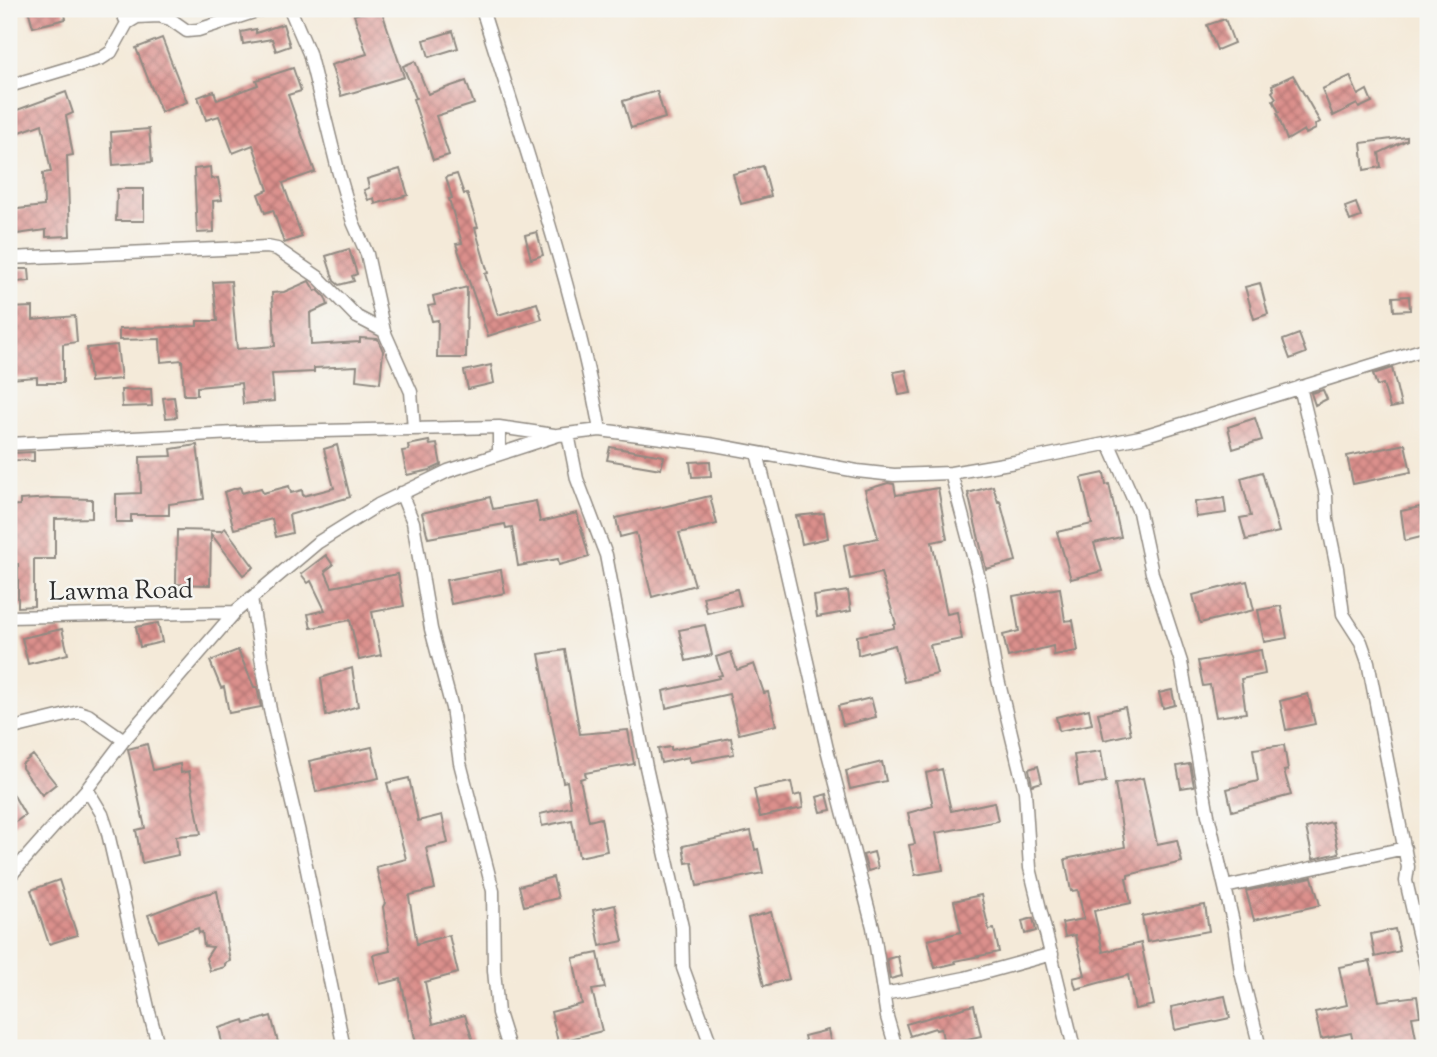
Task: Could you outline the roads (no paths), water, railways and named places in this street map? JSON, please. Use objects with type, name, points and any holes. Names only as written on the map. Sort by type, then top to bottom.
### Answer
[{"type":"street","points":[[121,9],[127,23]]},
{"type":"street","points":[[9,86],[102,58],[111,52],[127,23],[137,17],[159,16],[170,19],[187,31],[263,9]]},
{"type":"street","points":[[290,9],[309,52],[338,170],[353,222],[367,254],[384,331],[411,392],[414,429]]},
{"type":"street","points":[[482,9],[588,365],[600,430]]},
{"type":"street","points":[[9,258],[267,247],[277,249],[318,277],[357,317],[384,331]]},
{"type":"street","points":[[9,877],[87,789],[124,740],[234,612],[317,543],[401,494],[448,471],[563,435],[600,430],[894,475],[951,472],[1140,437],[1428,348]]},
{"type":"street","points":[[1300,387],[1326,495],[1327,520],[1343,614],[1362,642],[1368,662],[1405,848],[1408,867],[1406,881],[1428,976]]},
{"type":"street","points":[[9,444],[235,433],[499,427],[563,435]]},
{"type":"street","points":[[499,427],[499,453]]},
{"type":"street","points":[[563,435],[606,555],[646,767],[682,927],[683,968],[712,1048]]},
{"type":"street","points":[[1109,444],[1139,512],[1152,573],[1181,662],[1208,815],[1260,1048]]},
{"type":"street","points":[[757,453],[785,561],[827,749],[873,927],[889,1028],[896,1048]]},
{"type":"street","points":[[951,472],[980,582],[995,667],[1025,791],[1030,868],[1074,1048]]},
{"type":"street","points":[[401,494],[413,522],[431,629],[452,708],[460,763],[493,891],[494,970],[498,1013],[509,1048]]},
{"type":"street","points":[[251,598],[270,710],[301,841],[344,1048]]},
{"type":"street","name":"Lawma Road","points":[[9,617],[234,612]]},
{"type":"street","points":[[9,729],[79,712],[88,715],[124,740]]},
{"type":"street","points":[[87,789],[102,814],[107,829],[159,1048]]},
{"type":"street","points":[[1225,887],[1405,848]]},
{"type":"street","points":[[884,994],[965,978],[1052,954]]}]
